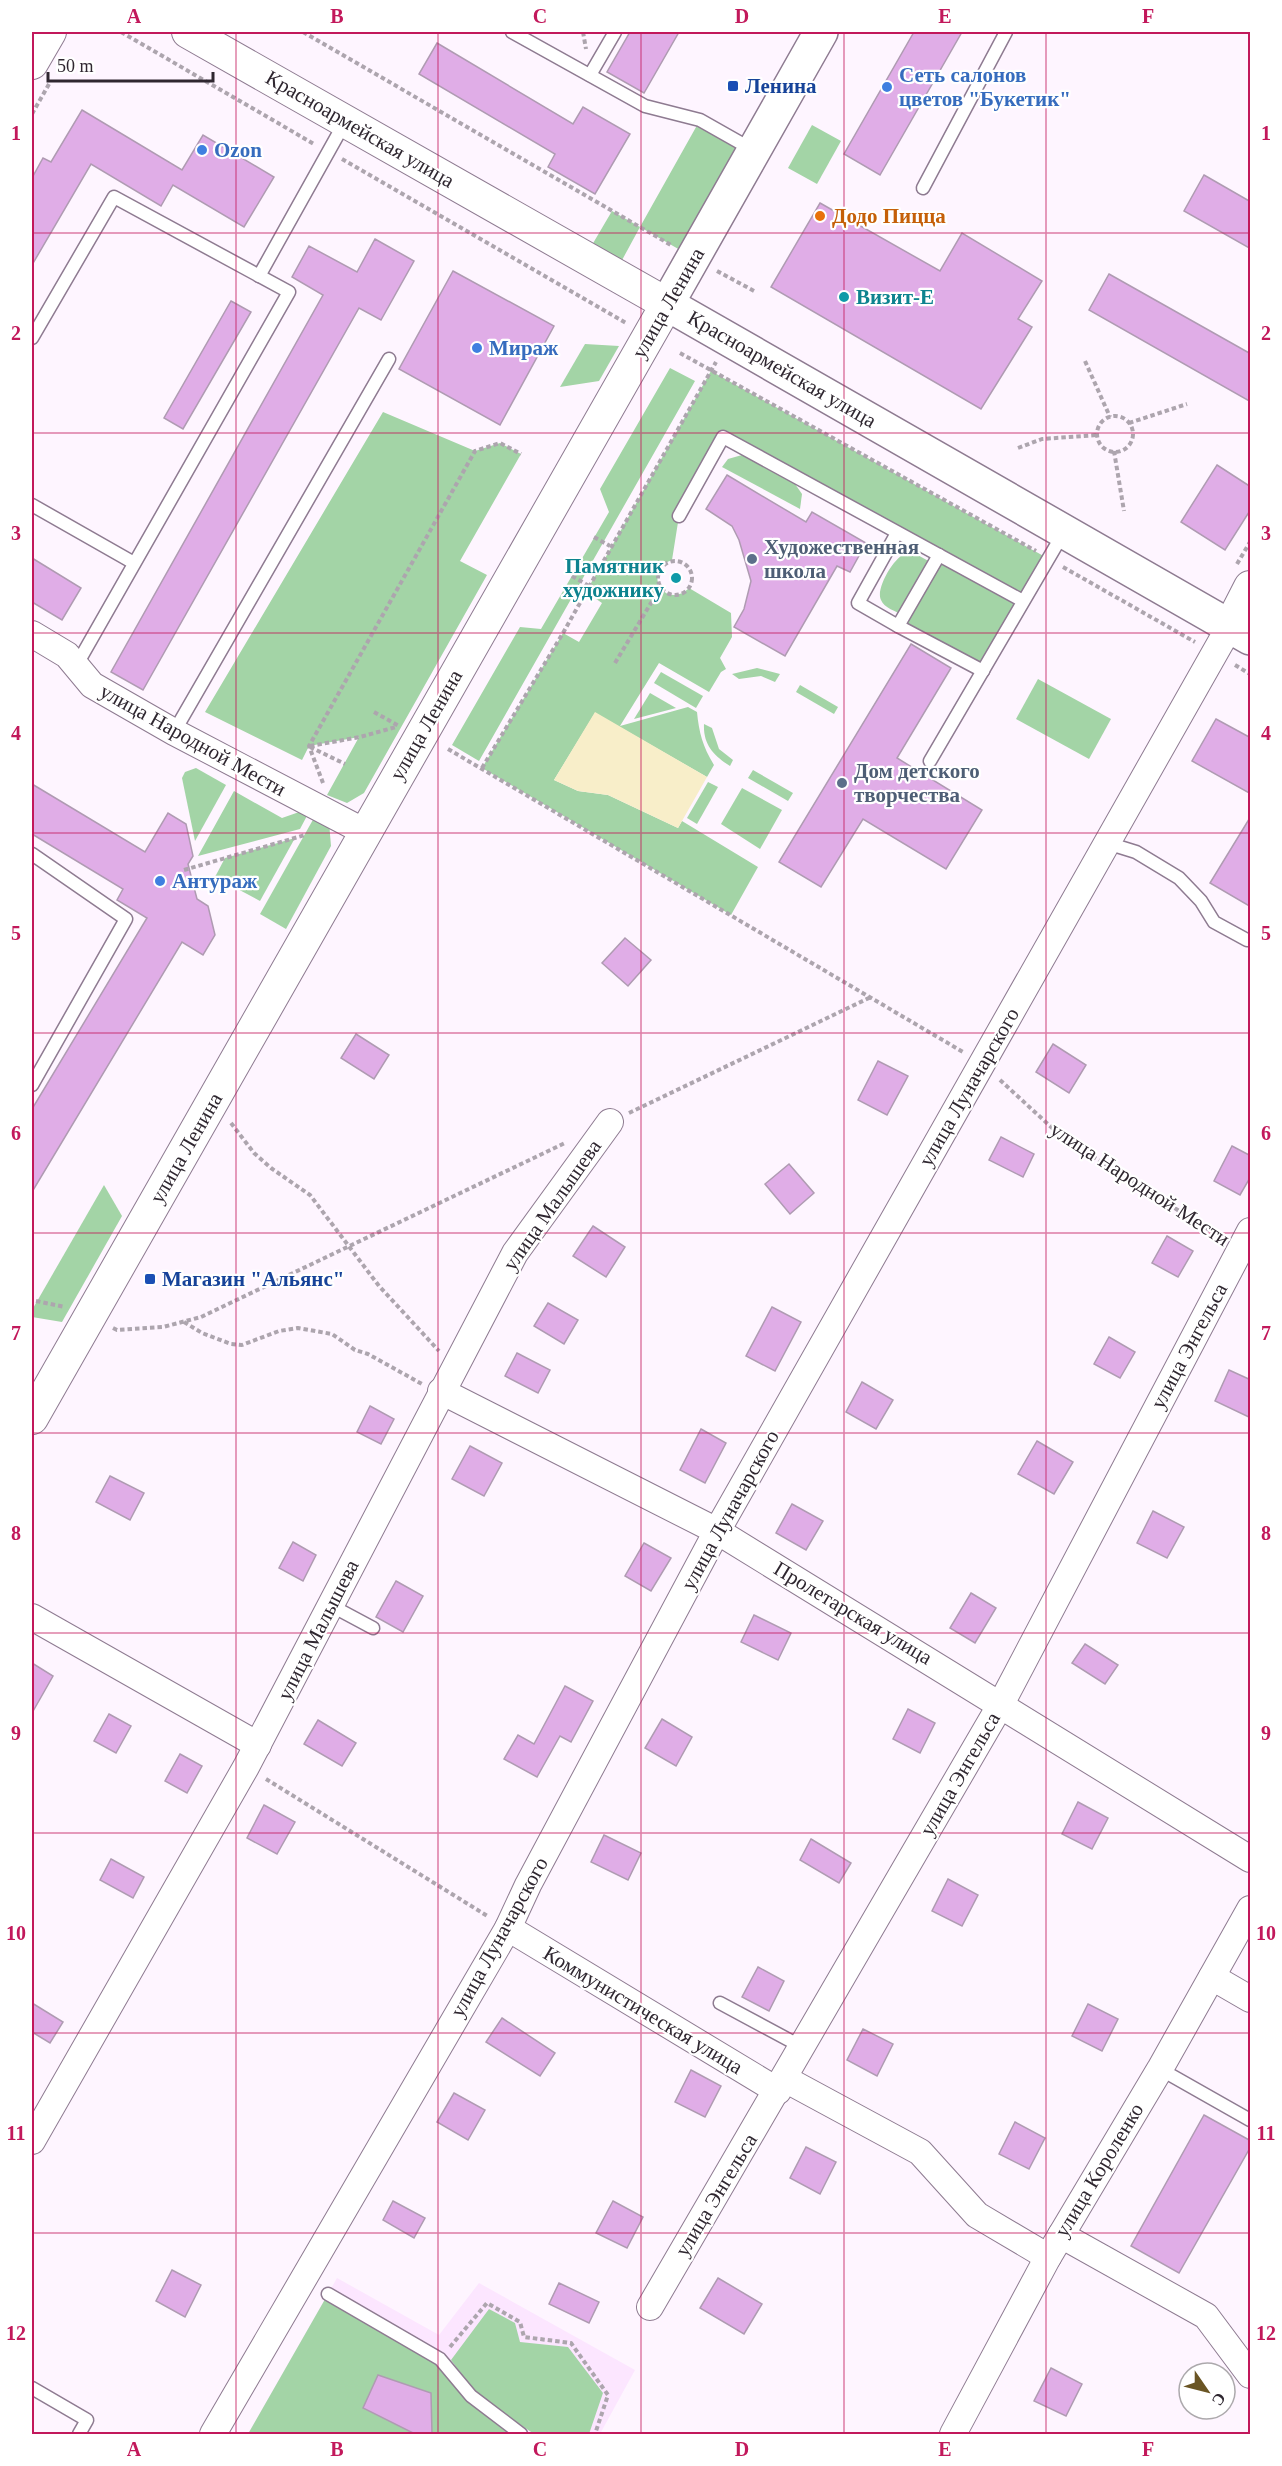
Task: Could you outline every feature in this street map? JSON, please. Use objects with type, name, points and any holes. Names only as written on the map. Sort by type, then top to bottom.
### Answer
[{"type":"main road","name":"улица Ленина","points":[[668,304],[822,32]]},
{"type":"main road","name":"Красноармейская улица","points":[[668,304],[1057,545],[1232,639]]},
{"type":"street","points":[[32,63],[50,32]]},
{"type":"street","name":"Красноармейская улица","points":[[188,32],[668,304]]},
{"type":"street","name":"улица Ленина","points":[[33,1411],[668,304]]},
{"type":"street","name":"улица Луначарского","points":[[213,2434],[508,1928],[528,1885],[717,1531],[1107,843],[1232,639],[1241,580]]},
{"type":"street","name":"улица Народной Мести","points":[[32,634],[67,655],[92,685],[174,732],[365,832]]},
{"type":"street","name":"улица Малышева","points":[[32,2141],[252,1756],[515,1253],[610,1122]]},
{"type":"street","name":"улица Энгельса","points":[[651,2307],[1001,1704],[1245,1241]]},
{"type":"street","name":"Пролетарская улица","points":[[441,1391],[717,1531],[1251,1859]]},
{"type":"street","points":[[32,1617],[252,1756]]},
{"type":"street","name":"улица Короленко","points":[[953,2434],[1048,2257],[1160,2069],[1251,1909]]},
{"type":"street","name":"Коммунистическая улица","points":[[508,1928],[781,2085],[920,2152],[977,2215],[1048,2257]]},
{"type":"street","points":[[1212,1977],[1251,1999]]},
{"type":"street","points":[[1061,2235],[1206,2316],[1251,2375]]},
{"type":"lane","points":[[512,32],[645,106],[699,120],[754,150]]},
{"type":"lane","points":[[590,75],[615,32]]},
{"type":"lane","points":[[923,188],[1006,32]]},
{"type":"lane","points":[[260,276],[345,121]]},
{"type":"lane","points":[[32,338],[114,197],[289,292],[76,666]]},
{"type":"lane","points":[[174,732],[389,359]]},
{"type":"lane","points":[[680,516],[723,437],[1023,602]]},
{"type":"lane","points":[[32,505],[134,563]]},
{"type":"lane","points":[[897,533],[858,603],[983,671]]},
{"type":"lane","points":[[930,761],[1057,545]]},
{"type":"lane","points":[[898,626],[939,555]]},
{"type":"lane","points":[[1107,843],[1136,852],[1179,878],[1201,901],[1214,922],[1247,940]]},
{"type":"lane","points":[[32,855],[126,919],[32,1085]]},
{"type":"lane","points":[[330,1605],[373,1628]]},
{"type":"lane","points":[[720,2003],[802,2047]]},
{"type":"lane","points":[[1160,2069],[1251,2120]]},
{"type":"lane","points":[[328,2294],[440,2359],[471,2396],[521,2434]]},
{"type":"lane","points":[[32,2388],[87,2420],[79,2434]]},
{"type":"path","points":[[121,32],[630,325]]},
{"type":"path","points":[[303,32],[674,246]]},
{"type":"path","points":[[715,270],[756,292]]},
{"type":"path","points":[[680,353],[711,371],[1057,545],[1232,639],[1251,674]]},
{"type":"path","points":[[483,768],[720,354]]},
{"type":"path","points":[[1085,361],[1110,417]]},
{"type":"path","points":[[1129,423],[1186,404]]},
{"type":"path","points":[[1110,417],[1122,417],[1129,423],[1132,431],[1130,443],[1122,450],[1114,451],[1101,445],[1097,435],[1101,423],[1110,417]]},
{"type":"path","points":[[1018,448],[1042,439],[1097,435]]},
{"type":"path","points":[[323,786],[309,746],[475,451],[500,443],[521,454]]},
{"type":"path","points":[[1114,451],[1124,511]]},
{"type":"path","points":[[594,537],[610,546]]},
{"type":"path","points":[[1241,580],[1251,542]]},
{"type":"path","points":[[615,663],[660,588],[657,577],[662,566],[672,561],[683,562],[688,566],[692,577],[689,588],[685,592],[680,595],[669,595],[660,588]]},
{"type":"path","points":[[572,576],[589,586]]},
{"type":"path","points":[[309,746],[360,737],[400,726],[374,712]]},
{"type":"path","points":[[309,746],[345,764]]},
{"type":"path","name":"улица Народной Мести","points":[[448,749],[825,969],[982,1064],[1062,1137],[1245,1241]]},
{"type":"path","points":[[184,870],[305,835]]},
{"type":"path","points":[[610,1122],[872,997]]},
{"type":"path","points":[[231,1123],[254,1153],[271,1168],[310,1195],[378,1286],[443,1356],[455,1365]]},
{"type":"path","points":[[36,1301],[69,1308],[117,1330],[163,1327],[201,1317],[568,1142]]},
{"type":"path","points":[[183,1322],[202,1333],[231,1344],[242,1345],[279,1331],[298,1328],[332,1334],[355,1350],[368,1354],[417,1382],[441,1391]]},
{"type":"path","points":[[252,1756],[508,1928]]},
{"type":"path","points":[[440,2359],[487,2303],[520,2322],[524,2337],[571,2343],[608,2395],[595,2434]]},
{"type":"shaded area","points":[[337,2278],[439,2335],[479,2283],[635,2370],[600,2434],[248,2434]]},
{"type":"green space","points":[[700,120],[754,150],[694,258],[640,227]]},
{"type":"green space","points":[[812,125],[841,141],[817,184],[788,168]]},
{"type":"green space","points":[[612,211],[640,227],[621,262],[592,245]]},
{"type":"green space","points":[[585,344],[619,346],[599,381],[560,387]]},
{"type":"green space","points":[[670,368],[695,381],[479,761],[452,745],[520,627],[541,629],[609,512],[600,489]]},
{"type":"green space","points":[[711,371],[1049,559],[983,671],[898,626],[904,616],[887,607],[881,600],[883,581],[902,555],[914,554],[934,564],[939,556],[723,437],[679,516],[672,560],[663,565],[658,572],[657,580],[665,592],[672,595],[680,594],[689,588],[731,613],[732,637],[720,658],[726,669],[721,672],[709,692],[659,663],[620,726],[688,707],[697,712],[702,740],[714,765],[707,777],[595,713],[554,780],[578,791],[608,795],[678,828],[682,821],[758,867],[731,915],[482,768],[563,633],[579,642],[602,603],[586,592]]},
{"type":"green space","points":[[383,412],[475,451],[500,443],[521,454],[460,561],[487,575],[364,793],[347,803],[327,795],[359,737],[309,746],[302,760],[205,712]]},
{"type":"green space","points":[[742,455],[793,481],[802,494],[800,509],[722,467],[728,459]]},
{"type":"green space","points":[[757,668],[780,674],[775,682],[761,676],[739,679],[732,674]]},
{"type":"green space","points":[[661,672],[703,696],[696,708],[654,683]]},
{"type":"green space","points":[[1038,679],[1111,719],[1089,759],[1016,719]]},
{"type":"green space","points":[[800,685],[838,707],[834,714],[796,692]]},
{"type":"green space","points":[[650,693],[676,708],[634,719]]},
{"type":"green space","points":[[704,724],[712,728],[719,749],[733,760],[730,766],[711,749],[705,738]]},
{"type":"green space","points":[[196,768],[226,785],[195,841],[182,778],[185,772]]},
{"type":"green space","points":[[753,770],[793,793],[788,801],[748,778]]},
{"type":"green space","points":[[708,782],[718,787],[697,824],[687,818]]},
{"type":"green space","points":[[742,788],[782,810],[760,849],[721,824]]},
{"type":"green space","points":[[234,791],[282,818],[302,811],[309,812],[300,829],[198,856]]},
{"type":"green space","points":[[319,809],[329,822],[331,846],[286,929],[260,914]]},
{"type":"green space","points":[[295,838],[260,901],[215,877],[225,858]]},
{"type":"green space","points":[[104,1185],[122,1216],[62,1322],[32,1317],[32,1310]]},
{"type":"green space","points":[[328,2294],[440,2359],[471,2396],[521,2434],[248,2434]]},
{"type":"green space","points":[[489,2309],[515,2323],[520,2342],[568,2347],[603,2393],[589,2434],[534,2434],[476,2394],[451,2360]]},
{"type":"sand","points":[[595,712],[707,777],[678,828],[608,795],[578,791],[554,780]]},
{"type":"building","points":[[630,32],[679,32],[644,93],[607,72]]},
{"type":"building","points":[[914,32],[962,32],[880,175],[844,154]]},
{"type":"building","points":[[437,43],[573,124],[583,107],[630,134],[595,194],[548,167],[555,154],[419,74]]},
{"type":"building","points":[[82,110],[182,170],[203,135],[274,177],[244,227],[173,185],[161,206],[91,164],[32,265],[32,178],[43,158],[51,162]]},
{"type":"building","points":[[1204,175],[1251,202],[1251,249],[1184,211]]},
{"type":"building","name":"Визит-Е","points":[[820,203],[940,271],[962,233],[1042,281],[1018,319],[1032,327],[981,409],[771,287]]},
{"type":"building","points":[[375,239],[414,261],[381,320],[359,308],[143,690],[111,672],[323,295],[292,277],[309,246],[357,272]]},
{"type":"building","name":"Мираж","points":[[453,271],[554,326],[500,425],[399,369]]},
{"type":"building","points":[[1109,274],[1251,354],[1251,402],[1089,310]]},
{"type":"building","points":[[231,301],[251,312],[183,429],[164,418]]},
{"type":"building","points":[[1217,465],[1251,487],[1251,509],[1225,550],[1181,522]]},
{"type":"building","points":[[727,475],[806,522],[812,512],[866,543],[850,572],[837,566],[785,656],[734,627],[744,609],[751,581],[739,540],[732,526],[706,509]]},
{"type":"building","points":[[32,558],[81,588],[62,620],[32,602]]},
{"type":"building","points":[[911,644],[951,668],[897,758],[982,810],[946,869],[863,819],[821,887],[779,862]]},
{"type":"building","points":[[1216,719],[1251,738],[1251,794],[1192,761]]},
{"type":"building","points":[[32,784],[145,852],[168,813],[186,824],[193,856],[188,864],[197,899],[208,906],[215,935],[203,955],[182,942],[32,1192],[32,1109],[147,918],[117,900],[123,889],[32,834]]},
{"type":"building","points":[[1251,816],[1251,907],[1210,883]]},
{"type":"building","points":[[625,938],[651,960],[628,986],[602,963]]},
{"type":"building","points":[[356,1034],[389,1055],[374,1079],[341,1058]]},
{"type":"building","points":[[1053,1044],[1086,1065],[1069,1093],[1036,1072]]},
{"type":"building","points":[[878,1061],[908,1076],[887,1115],[858,1100]]},
{"type":"building","points":[[1001,1137],[1034,1154],[1023,1177],[989,1160]]},
{"type":"building","points":[[1232,1146],[1251,1156],[1251,1176],[1240,1195],[1214,1181]]},
{"type":"building","points":[[789,1164],[814,1193],[790,1214],[765,1184]]},
{"type":"building","points":[[593,1226],[625,1247],[606,1277],[573,1256]]},
{"type":"building","points":[[1167,1236],[1193,1251],[1178,1277],[1152,1263]]},
{"type":"building","points":[[548,1303],[578,1320],[564,1344],[534,1326]]},
{"type":"building","points":[[772,1307],[801,1322],[775,1371],[746,1356]]},
{"type":"building","points":[[1109,1337],[1135,1352],[1120,1378],[1094,1364]]},
{"type":"building","points":[[517,1353],[550,1370],[538,1393],[505,1376]]},
{"type":"building","points":[[1229,1370],[1251,1380],[1251,1418],[1215,1401]]},
{"type":"building","points":[[862,1382],[893,1400],[876,1429],[846,1412]]},
{"type":"building","points":[[370,1406],[394,1419],[381,1444],[357,1432]]},
{"type":"building","points":[[701,1429],[726,1443],[705,1483],[680,1470]]},
{"type":"building","points":[[1037,1441],[1073,1462],[1054,1494],[1018,1474]]},
{"type":"building","points":[[470,1446],[502,1463],[484,1496],[452,1479]]},
{"type":"building","points":[[110,1476],[144,1493],[130,1520],[96,1502]]},
{"type":"building","points":[[792,1504],[823,1521],[806,1550],[776,1533]]},
{"type":"building","points":[[1153,1511],[1184,1527],[1167,1558],[1137,1543]]},
{"type":"building","points":[[293,1542],[316,1555],[303,1581],[279,1568]]},
{"type":"building","points":[[644,1543],[671,1558],[651,1591],[625,1576]]},
{"type":"building","points":[[396,1581],[423,1596],[403,1632],[376,1617]]},
{"type":"building","points":[[971,1593],[996,1608],[975,1643],[950,1628]]},
{"type":"building","points":[[754,1615],[791,1633],[778,1660],[741,1642]]},
{"type":"building","points":[[1085,1644],[1118,1665],[1105,1684],[1072,1663]]},
{"type":"building","points":[[32,1663],[53,1676],[32,1713]]},
{"type":"building","points":[[565,1686],[593,1701],[571,1742],[560,1736],[537,1777],[504,1759],[518,1735],[534,1744]]},
{"type":"building","points":[[908,1709],[935,1723],[920,1753],[893,1739]]},
{"type":"building","points":[[109,1714],[131,1726],[116,1753],[94,1741]]},
{"type":"building","points":[[662,1719],[692,1737],[676,1766],[645,1748]]},
{"type":"building","points":[[318,1720],[356,1743],[342,1766],[304,1744]]},
{"type":"building","points":[[180,1754],[202,1766],[187,1793],[165,1781]]},
{"type":"building","points":[[1078,1802],[1108,1818],[1092,1849],[1062,1834]]},
{"type":"building","points":[[264,1805],[295,1822],[277,1854],[247,1838]]},
{"type":"building","points":[[604,1835],[641,1853],[628,1880],[591,1862]]},
{"type":"building","points":[[811,1839],[851,1863],[839,1883],[800,1860]]},
{"type":"building","points":[[111,1859],[144,1877],[133,1898],[100,1880]]},
{"type":"building","points":[[948,1879],[978,1895],[962,1926],[932,1911]]},
{"type":"building","points":[[758,1967],[784,1981],[769,2011],[742,1997]]},
{"type":"building","points":[[32,2003],[63,2022],[50,2043],[32,2032]]},
{"type":"building","points":[[1088,2004],[1118,2019],[1102,2051],[1072,2036]]},
{"type":"building","points":[[502,2018],[555,2053],[540,2076],[486,2042]]},
{"type":"building","points":[[863,2029],[893,2044],[877,2076],[847,2060]]},
{"type":"building","points":[[691,2070],[721,2086],[705,2117],[675,2102]]},
{"type":"building","points":[[454,2093],[485,2110],[468,2140],[437,2122]]},
{"type":"building","points":[[1204,2115],[1251,2141],[1251,2146],[1179,2273],[1131,2246]]},
{"type":"building","points":[[1015,2122],[1045,2138],[1029,2169],[999,2154]]},
{"type":"building","points":[[806,2147],[836,2162],[820,2194],[790,2178]]},
{"type":"building","points":[[393,2201],[425,2218],[414,2238],[383,2220]]},
{"type":"building","points":[[613,2201],[643,2217],[627,2248],[596,2233]]},
{"type":"building","points":[[172,2270],[201,2285],[185,2317],[156,2301]]},
{"type":"building","points":[[718,2278],[762,2304],[744,2334],[700,2308]]},
{"type":"building","points":[[559,2283],[599,2302],[589,2323],[549,2304]]},
{"type":"building","points":[[1051,2368],[1082,2384],[1066,2416],[1034,2401]]},
{"type":"building","points":[[378,2375],[431,2393],[432,2434],[415,2434],[363,2408]]},
{"type":"place","name":"Ленина","points":[[733,86]]},
{"type":"place","name":"Сеть салонов цветов \"Букетик\"","points":[[887,87]]},
{"type":"place","name":"Ozon","points":[[202,150]]},
{"type":"place","name":"Додо Пицца","points":[[820,216]]},
{"type":"place","name":"Визит-Е","points":[[844,297]]},
{"type":"place","name":"Мираж","points":[[477,348]]},
{"type":"place","name":"Художественная школа","points":[[752,559]]},
{"type":"place","name":"Памятник художнику","points":[[676,578]]},
{"type":"place","name":"Дом детского творчества","points":[[842,783]]},
{"type":"place","name":"Антураж","points":[[160,881]]},
{"type":"place","name":"Магазин \"Альянс\"","points":[[150,1279]]}]
